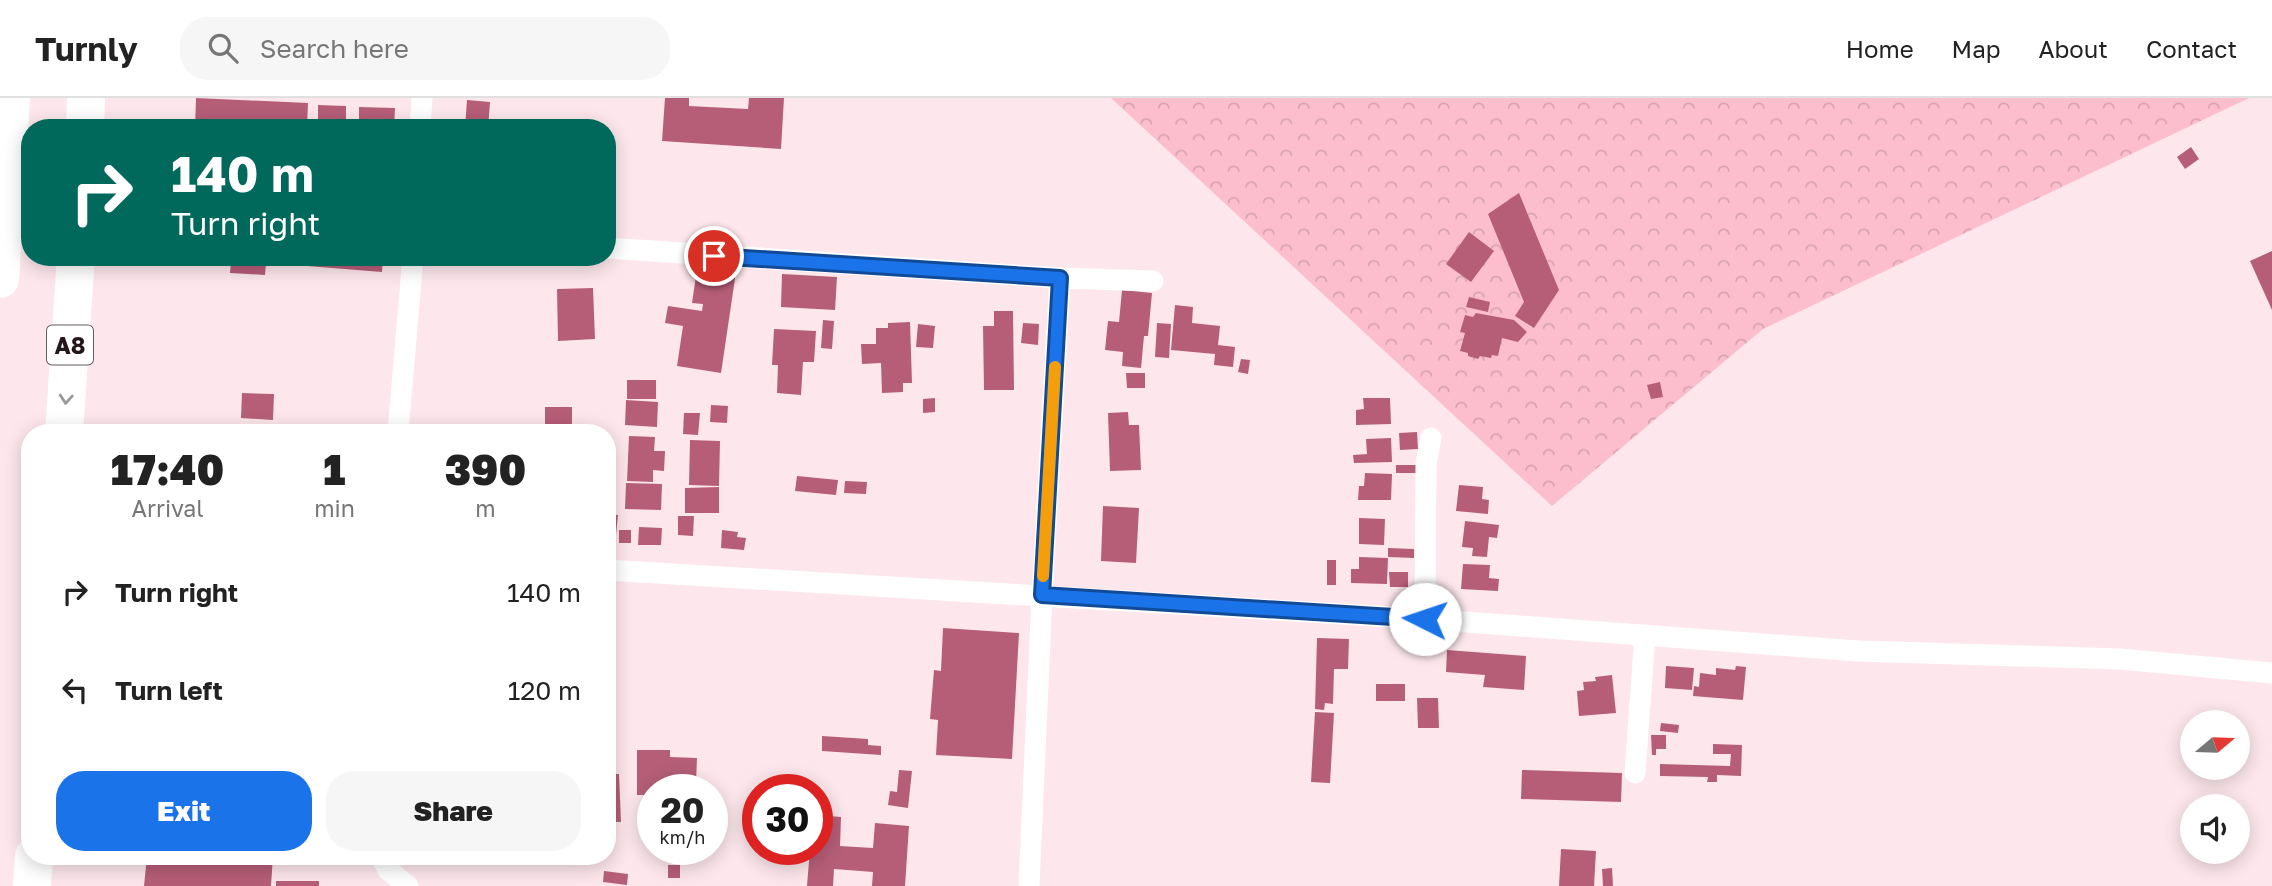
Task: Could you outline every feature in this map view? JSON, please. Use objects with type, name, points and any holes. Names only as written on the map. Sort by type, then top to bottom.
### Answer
[{"type":"highway","points":[[0,279],[11,98]]},
{"type":"highway","points":[[85,119],[86,98]]},
{"type":"highway","name":"A8","points":[[65,424],[75,266]]},
{"type":"highway","points":[[32,886],[33,865]]},
{"type":"street","points":[[421,119],[422,98]]},
{"type":"street","points":[[616,249],[1060,278],[1153,281]]},
{"type":"street","points":[[399,424],[412,266]]},
{"type":"street","points":[[1029,886],[1060,278]]},
{"type":"street","points":[[1425,619],[1426,464],[1431,438]]},
{"type":"street","points":[[616,571],[1425,619],[1858,651],[2120,659],[2272,673]]},
{"type":"street","points":[[1635,773],[1645,635]]},
{"type":"street","points":[[386,865],[408,886]]},
{"type":"green space","points":[[1111,98],[2249,98],[1763,329],[1552,506]]},
{"type":"building","points":[[196,98],[308,103],[307,119],[195,119]]},
{"type":"building","points":[[665,98],[689,98],[689,106],[748,109],[749,98],[784,98],[781,149],[662,141]]},
{"type":"building","points":[[467,100],[490,102],[489,119],[466,119]]},
{"type":"building","points":[[318,105],[346,106],[346,119],[318,119]]},
{"type":"building","points":[[359,107],[395,108],[394,119],[359,119]]},
{"type":"building","points":[[2191,147],[2199,159],[2185,169],[2177,157]]},
{"type":"building","points":[[1519,193],[1559,290],[1534,328],[1515,316],[1524,302],[1488,214]]},
{"type":"building","points":[[1469,232],[1494,251],[1471,282],[1446,264]]},
{"type":"building","points":[[2272,251],[2272,310],[2250,261]]},
{"type":"building","points":[[231,266],[266,266],[265,275],[230,273]]},
{"type":"building","points":[[308,266],[382,266],[382,272]]},
{"type":"building","points":[[713,269],[736,272],[721,373],[677,366],[683,326],[665,323],[668,306],[702,311],[703,304],[692,303],[696,276],[711,278]]},
{"type":"building","points":[[782,274],[837,277],[835,310],[781,307]]},
{"type":"building","points":[[593,288],[595,339],[558,341],[557,289]]},
{"type":"building","points":[[1122,290],[1152,293],[1148,336],[1144,336],[1141,368],[1122,366],[1123,352],[1105,350],[1108,321],[1119,322]]},
{"type":"building","points":[[1469,297],[1490,302],[1488,312],[1466,307]]},
{"type":"building","points":[[1175,305],[1193,307],[1192,323],[1220,326],[1218,345],[1235,347],[1233,367],[1214,365],[1215,354],[1171,350]]},
{"type":"building","points":[[994,311],[1013,311],[1014,390],[984,390],[983,326],[994,326]]},
{"type":"building","points":[[1476,313],[1514,320],[1527,332],[1518,342],[1502,338],[1498,356],[1480,356],[1478,359],[1468,356],[1468,353],[1460,351],[1465,333],[1460,332],[1465,315],[1473,317]]},
{"type":"building","points":[[823,320],[834,321],[832,349],[821,348]]},
{"type":"building","points":[[910,322],[912,383],[903,383],[903,392],[882,393],[881,363],[862,364],[861,344],[876,344],[876,328],[888,328],[888,323]]},
{"type":"building","points":[[1023,323],[1039,324],[1038,345],[1021,343]]},
{"type":"building","points":[[1157,323],[1171,324],[1169,358],[1155,357]]},
{"type":"building","points":[[918,324],[935,326],[933,348],[916,347]]},
{"type":"building","points":[[774,329],[816,331],[814,362],[803,362],[801,395],[777,393],[778,365],[772,365]]},
{"type":"building","points":[[1241,359],[1250,360],[1248,374],[1238,372]]},
{"type":"building","points":[[1126,373],[1145,373],[1145,388],[1127,388]]},
{"type":"building","points":[[627,380],[656,380],[656,399],[627,399]]},
{"type":"building","points":[[1660,382],[1663,397],[1651,399],[1647,385]]},
{"type":"building","points":[[242,393],[274,394],[273,420],[241,418]]},
{"type":"building","points":[[935,398],[935,412],[923,413],[923,399]]},
{"type":"building","points":[[1363,398],[1390,398],[1391,424],[1356,425],[1356,410],[1364,409]]},
{"type":"building","points":[[626,400],[658,402],[657,427],[625,425]]},
{"type":"building","points":[[711,405],[728,406],[727,423],[710,422]]},
{"type":"building","points":[[545,407],[572,407],[572,424],[545,424]]},
{"type":"building","points":[[1128,412],[1129,425],[1139,425],[1141,470],[1110,471],[1108,413]]},
{"type":"building","points":[[684,413],[700,413],[698,435],[683,434]]},
{"type":"building","points":[[1417,432],[1418,449],[1400,450],[1399,433]]},
{"type":"building","points":[[629,436],[655,437],[654,451],[665,451],[664,471],[653,470],[653,482],[627,481]]},
{"type":"building","points":[[1391,438],[1392,462],[1354,463],[1353,455],[1367,454],[1366,439]]},
{"type":"building","points":[[690,440],[720,441],[719,486],[689,485]]},
{"type":"building","points":[[1396,465],[1418,465],[1417,473],[1396,473]]},
{"type":"building","points":[[1365,473],[1392,474],[1391,500],[1358,500],[1359,486],[1364,486]]},
{"type":"building","points":[[797,476],[838,480],[836,495],[795,491]]},
{"type":"building","points":[[845,481],[867,482],[866,494],[844,493]]},
{"type":"building","points":[[626,483],[662,484],[661,510],[625,509]]},
{"type":"building","points":[[1459,485],[1483,487],[1482,499],[1489,500],[1488,514],[1456,511]]},
{"type":"building","points":[[719,487],[719,513],[685,513],[685,488]]},
{"type":"building","points":[[1103,506],[1139,508],[1136,563],[1101,561]]},
{"type":"building","points":[[678,516],[694,516],[693,536],[678,535]]},
{"type":"building","points":[[1359,518],[1385,519],[1384,545],[1359,544]]},
{"type":"building","points":[[1465,521],[1499,525],[1497,538],[1489,537],[1487,557],[1472,556],[1473,548],[1462,547]]},
{"type":"building","points":[[639,527],[662,528],[661,545],[638,545]]},
{"type":"building","points":[[619,530],[631,530],[631,543],[619,543]]},
{"type":"building","points":[[722,530],[738,532],[737,537],[746,538],[744,550],[721,548]]},
{"type":"building","points":[[1388,548],[1414,549],[1414,558],[1388,557]]},
{"type":"building","points":[[1359,557],[1388,558],[1387,584],[1351,583],[1351,569],[1359,569]]},
{"type":"building","points":[[1327,560],[1336,560],[1336,585],[1327,585]]},
{"type":"building","points":[[1463,564],[1490,565],[1489,578],[1499,579],[1498,591],[1461,589]]},
{"type":"building","points":[[1389,572],[1408,572],[1408,587],[1390,587]]},
{"type":"building","points":[[943,628],[1019,633],[1012,759],[936,755],[938,720],[930,719],[934,670],[941,671]]},
{"type":"building","points":[[1317,638],[1349,639],[1348,669],[1334,669],[1333,704],[1325,703],[1324,710],[1315,709]]},
{"type":"building","points":[[1447,650],[1526,656],[1524,690],[1483,687],[1485,675],[1446,672]]},
{"type":"building","points":[[1666,666],[1694,668],[1692,690],[1665,688]]},
{"type":"building","points":[[1736,666],[1746,667],[1743,700],[1693,696],[1694,686],[1699,687],[1700,673],[1716,675],[1716,668],[1735,670]]},
{"type":"building","points":[[1612,675],[1616,713],[1579,716],[1577,691],[1584,690],[1583,682]]},
{"type":"building","points":[[1376,684],[1405,684],[1405,701],[1376,701]]},
{"type":"building","points":[[1417,698],[1438,698],[1439,728],[1418,728]]},
{"type":"building","points":[[1315,712],[1334,713],[1330,783],[1311,782]]},
{"type":"building","points":[[1661,723],[1679,725],[1678,733],[1660,731]]},
{"type":"building","points":[[1651,735],[1666,735],[1666,749],[1656,749],[1656,755],[1652,755]]},
{"type":"building","points":[[822,736],[868,739],[868,745],[881,746],[881,755],[822,751]]},
{"type":"building","points":[[1713,744],[1742,745],[1741,776],[1717,775],[1717,782],[1707,782],[1708,777],[1660,776],[1660,764],[1730,766],[1731,754],[1713,754]]},
{"type":"building","points":[[637,750],[670,750],[670,757],[697,758],[696,774],[637,774]]},
{"type":"building","points":[[899,770],[912,771],[908,808],[888,805],[890,791],[897,792]]},
{"type":"building","points":[[1522,770],[1622,773],[1621,802],[1521,799]]},
{"type":"building","points":[[616,774],[619,774],[621,822],[616,822]]},
{"type":"building","points":[[833,816],[841,817],[840,846],[873,848],[875,823],[909,826],[905,886],[872,886],[873,872],[834,869],[833,886],[807,886],[809,865],[833,865]]},
{"type":"building","points":[[1561,849],[1596,851],[1594,886],[1559,886]]},
{"type":"building","points":[[146,865],[272,865],[271,886],[144,886]]},
{"type":"building","points":[[668,865],[680,865],[680,878],[668,878]]},
{"type":"building","points":[[1612,868],[1613,886],[1603,886],[1602,869]]},
{"type":"building","points":[[604,871],[628,874],[627,885],[603,882]]},
{"type":"building","points":[[276,881],[319,881],[319,886],[276,886]]},
{"type":"slow traffic","points":[[1043,576],[1055,367]]},
{"type":"route","points":[[714,256],[1060,278],[1042,595],[1425,619]]}]
